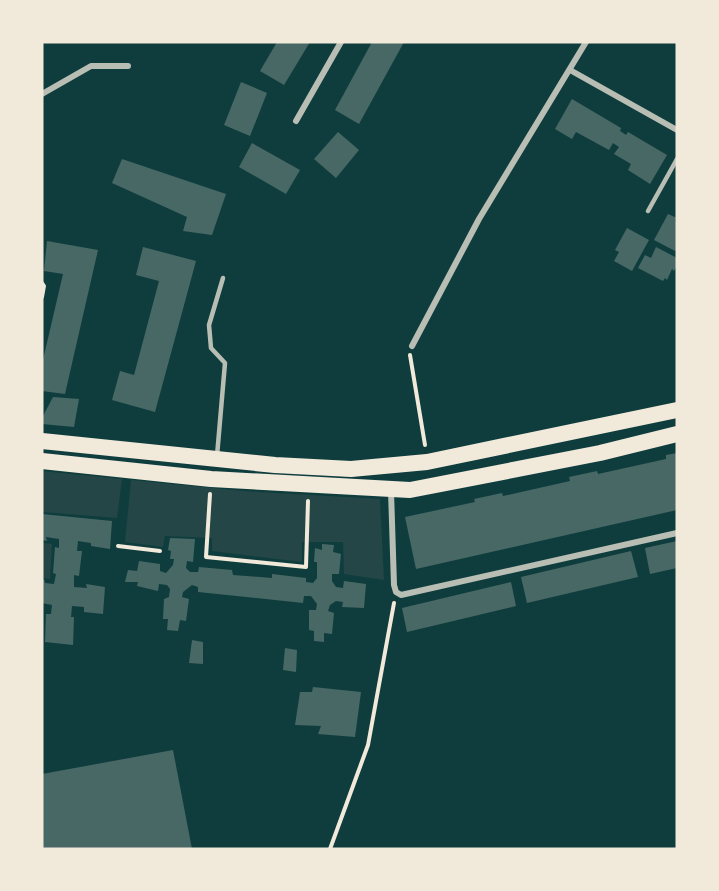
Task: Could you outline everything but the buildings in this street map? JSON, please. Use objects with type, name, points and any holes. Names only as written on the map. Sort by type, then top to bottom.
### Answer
[{"type":"highway","points":[[42,441],[312,468],[351,469],[428,462],[677,410]]},
{"type":"highway","points":[[42,461],[211,478],[391,490],[434,487],[600,453],[677,434]]},
{"type":"street","points":[[296,121],[341,42]]},
{"type":"street","points":[[412,346],[479,219],[586,42]]},
{"type":"street","points":[[42,94],[91,66],[128,66]]},
{"type":"street","points":[[570,70],[677,130]]},
{"type":"street","points":[[391,490],[394,585],[396,592],[400,595],[677,534]]},
{"type":"lane","points":[[648,211],[677,159]]},
{"type":"lane","points":[[217,459],[225,363],[211,348],[209,325],[223,279]]},
{"type":"path","points":[[42,283],[44,286],[42,297]]},
{"type":"path","points":[[410,357],[423,438]]},
{"type":"path","points":[[211,478],[206,557],[306,567],[308,486]]},
{"type":"path","points":[[118,546],[160,551]]},
{"type":"path","points":[[330,849],[368,745],[393,606]]},
{"type":"shaded area","points":[[42,471],[122,479],[117,518],[42,512]]},
{"type":"shaded area","points":[[131,480],[243,491],[380,499],[384,580],[344,574],[343,542],[302,542],[302,562],[212,551],[212,538],[165,536],[163,547],[125,542]]},
{"type":"shaded area","points":[[42,543],[52,544],[50,579],[42,578]]}]
